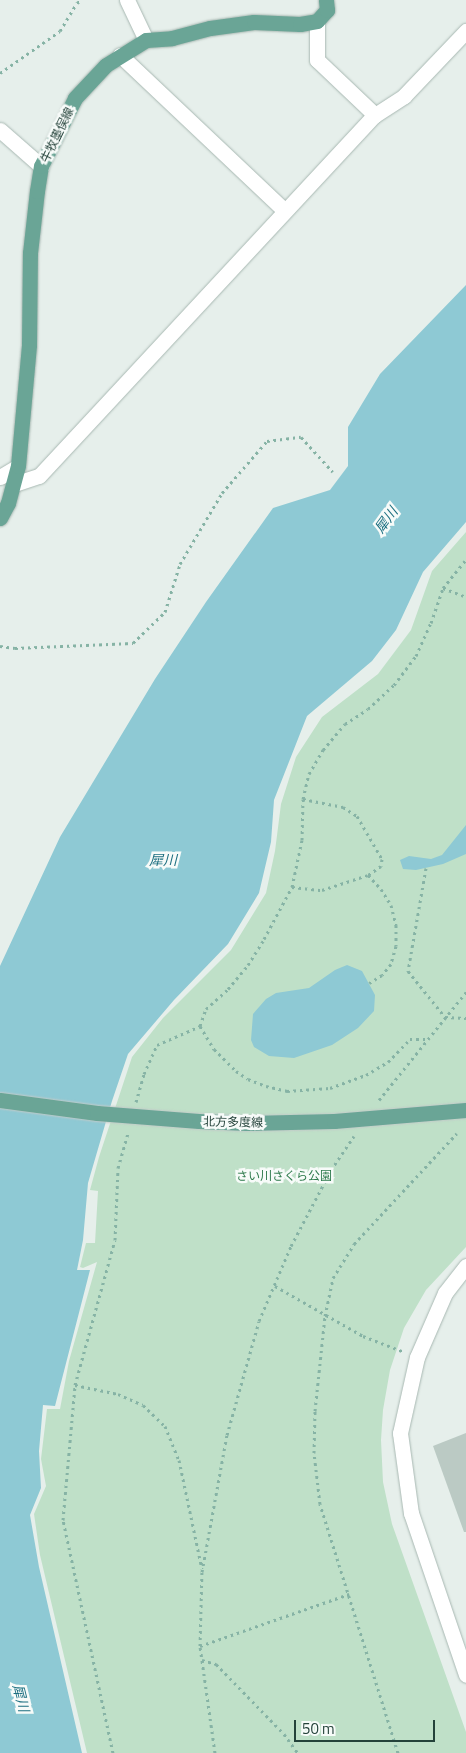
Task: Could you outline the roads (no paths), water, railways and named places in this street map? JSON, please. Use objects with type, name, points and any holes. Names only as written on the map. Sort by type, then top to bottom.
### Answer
[{"type":"main road","points":[[317,21],[327,10],[326,0]]},
{"type":"main road","name":"牛牧墨俣線","points":[[0,518],[14,484],[18,466],[29,345],[30,253],[41,166],[74,98],[106,65],[146,40],[172,38],[210,28],[254,22],[300,24],[317,21]]},
{"type":"main road","name":"北方多度線","points":[[0,1100],[114,1114],[247,1123],[334,1122],[466,1110]]},
{"type":"street","points":[[127,0],[146,40]]},
{"type":"street","points":[[317,21],[317,60],[375,115]]},
{"type":"street","points":[[14,484],[39,476],[284,210],[375,115],[404,96],[466,31]]},
{"type":"street","points":[[120,55],[284,210]]},
{"type":"street","points":[[0,130],[41,166]]},
{"type":"street","points":[[0,477],[18,466]]},
{"type":"street","points":[[466,1266],[445,1294],[416,1357],[400,1433],[411,1513],[466,1675]]},
{"type":"water","name":"犀川","points":[[466,285],[466,522],[423,572],[396,630],[372,661],[307,716],[274,800],[271,842],[259,893],[228,944],[174,1000],[128,1054],[112,1101],[88,1183],[83,1240],[77,1270],[90,1270],[55,1406],[43,1405],[39,1451],[41,1488],[30,1515],[39,1567],[82,1753],[0,1753],[0,966],[60,837],[155,679],[206,602],[273,508],[330,490],[348,466],[348,427],[380,374]]},
{"type":"water","points":[[466,825],[466,854],[443,864],[416,870],[403,869],[400,860],[409,856],[431,859],[442,855]]},
{"type":"water","points":[[347,965],[362,971],[375,995],[374,1011],[358,1028],[332,1045],[294,1058],[269,1056],[254,1047],[251,1040],[253,1014],[266,999],[276,993],[309,988],[335,970]]},
{"type":"park label","name":"さい川さくら公園","points":[[284,1176]]}]
